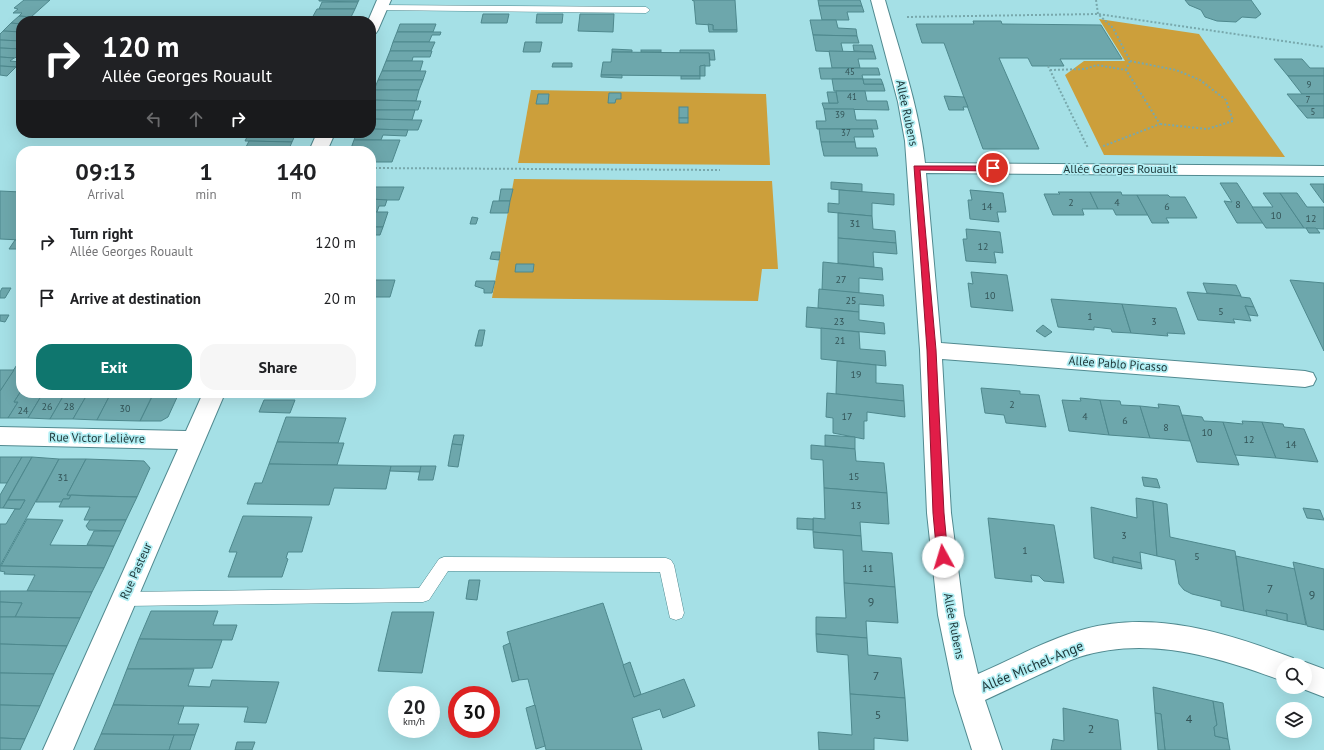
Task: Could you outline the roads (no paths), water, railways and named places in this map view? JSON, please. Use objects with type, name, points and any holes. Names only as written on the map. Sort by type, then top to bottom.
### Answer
[{"type":"street","points":[[376,18],[382,4]]},
{"type":"street","name":"Allée Rubens","points":[[880,9],[910,118],[916,168],[931,350],[941,545],[951,615],[968,693],[986,750]]},
{"type":"street","name":"Allée Georges Rouault","points":[[916,168],[1324,171]]},
{"type":"street","name":"Allée Pablo Picasso","points":[[931,350],[1304,379]]},
{"type":"street","name":"Rue Pasteur","points":[[58,750],[212,398]]},
{"type":"street","name":"Rue Victor Lelièvre","points":[[0,436],[193,440]]},
{"type":"street","name":"Allée Michel-Ange","points":[[968,693],[1068,647],[1093,640],[1120,636],[1158,636],[1207,643],[1239,652],[1276,665]]},
{"type":"street","points":[[1312,679],[1324,683]]},
{"type":"lane","points":[[382,4],[646,10]]},
{"type":"lane","points":[[124,598],[423,595],[444,564],[666,566],[676,613]]}]
